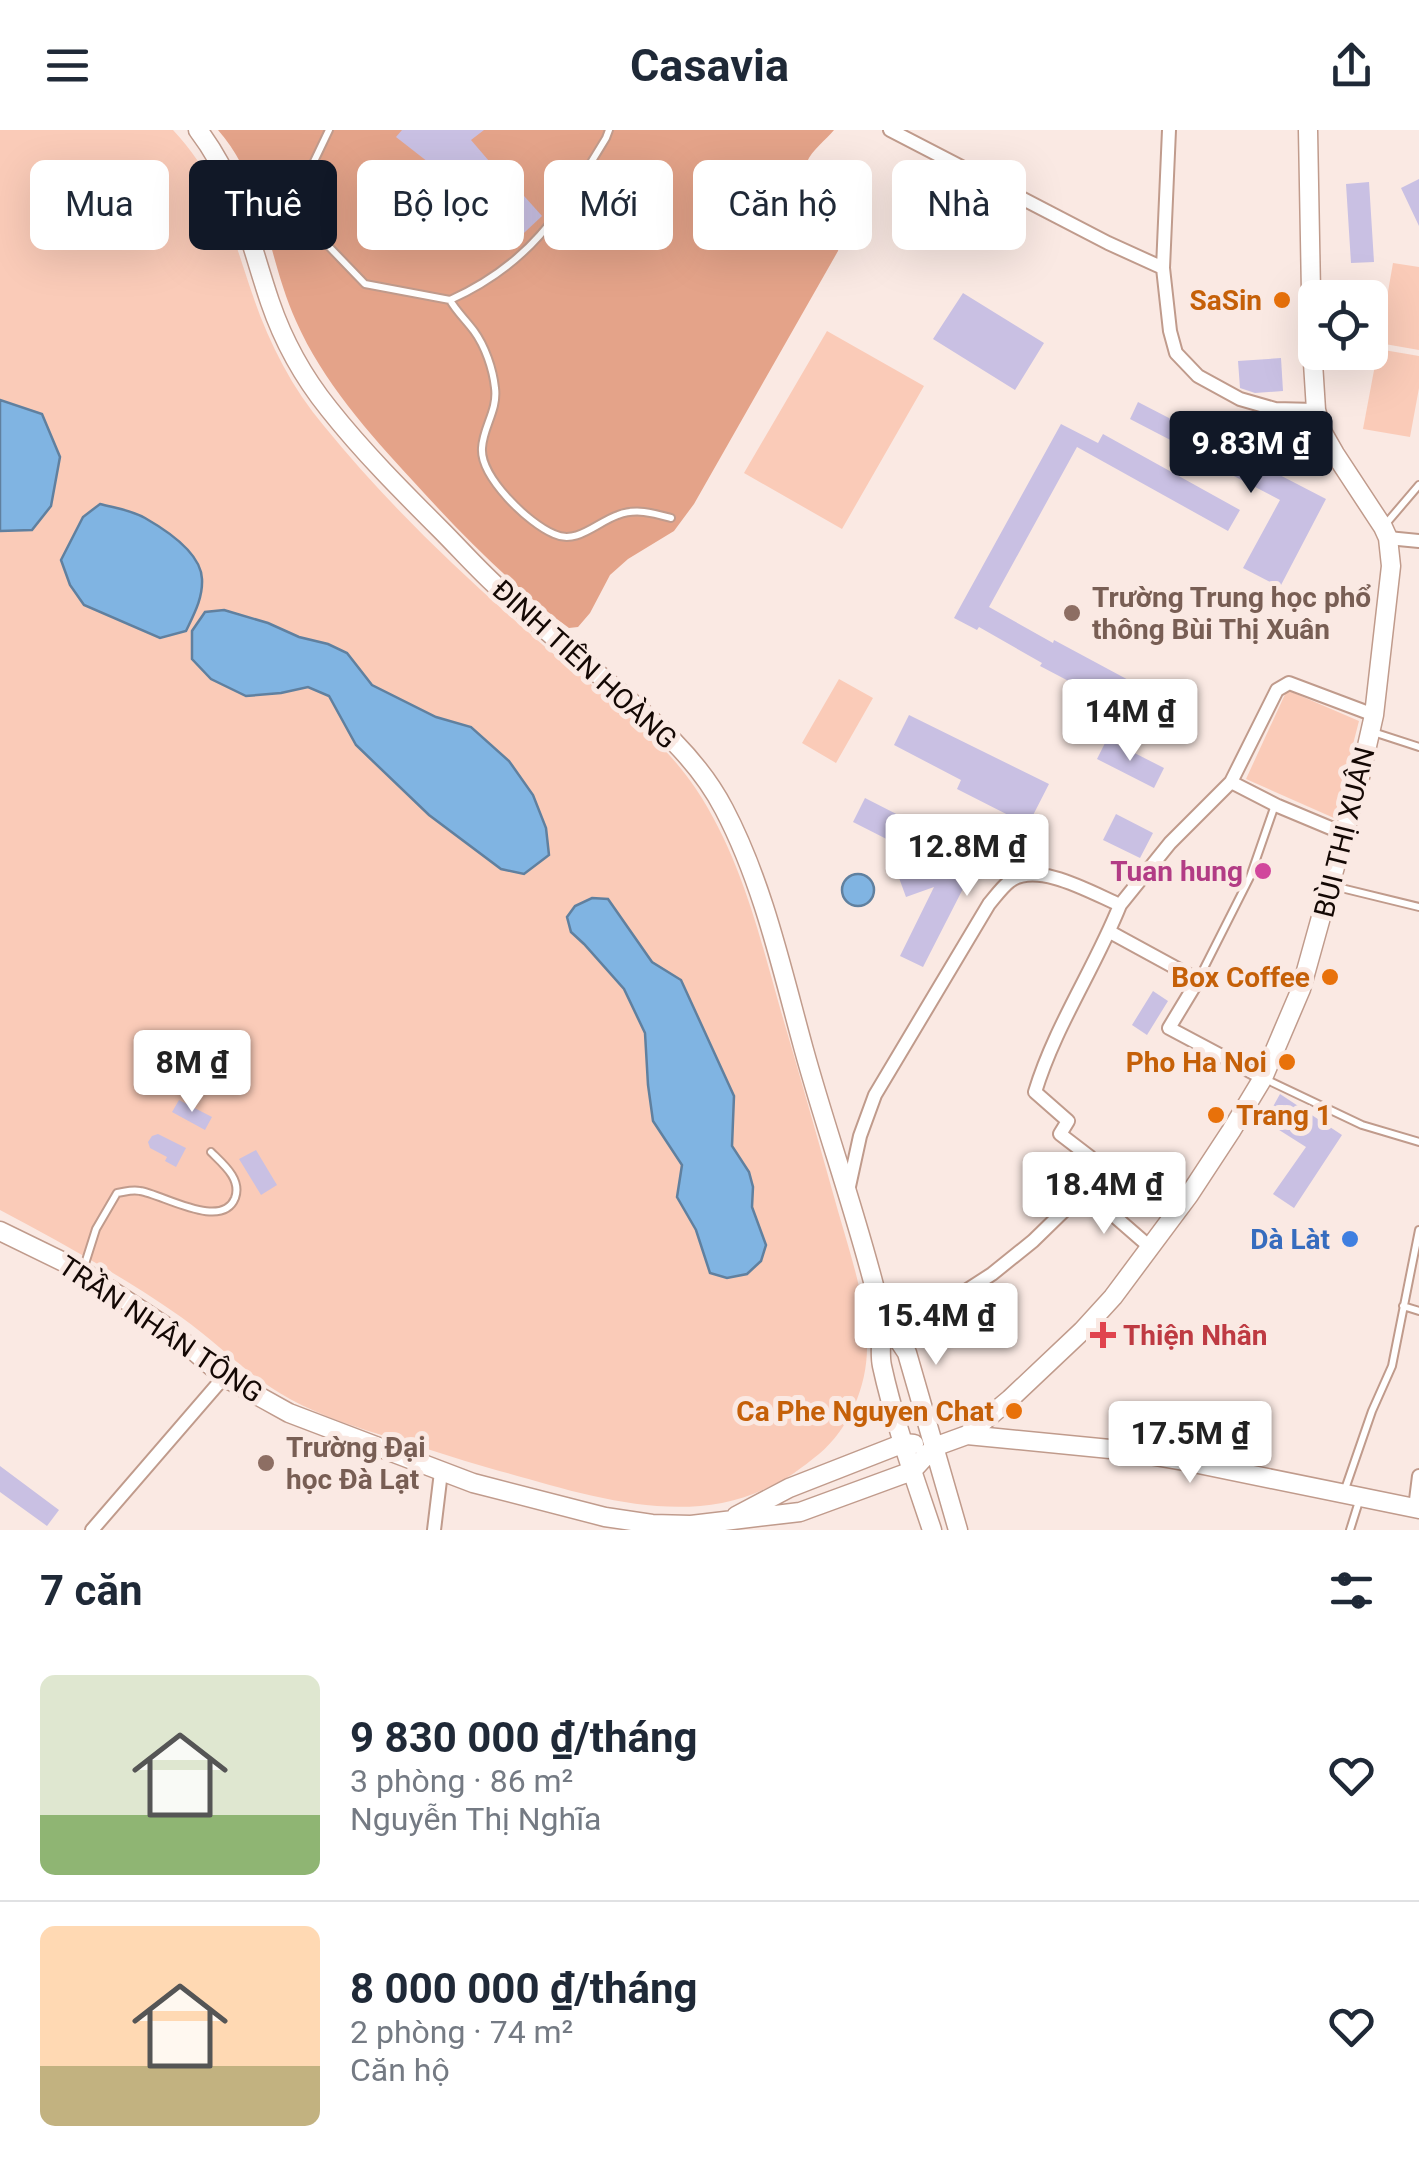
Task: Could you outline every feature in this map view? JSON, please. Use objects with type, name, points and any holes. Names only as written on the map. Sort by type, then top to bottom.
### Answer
[{"type":"main road","name":"ĐINH TIÊN HOÀNG","points":[[198,130],[232,184],[280,327],[328,409],[500,589],[674,741],[723,807],[774,939],[848,1191],[882,1315],[880,1361],[932,1530]]},
{"type":"main road","points":[[1308,130],[1316,410],[1335,454],[1385,532]]},
{"type":"main road","name":"BÙI THỊ XUÂN","points":[[967,1435],[1010,1399],[1113,1297],[1200,1179],[1263,1078],[1302,989],[1372,723],[1392,566],[1385,532]]},
{"type":"main road","name":"TRẦN NHÂN TÔNG","points":[[0,1231],[82,1272],[165,1326],[224,1377],[289,1413],[473,1483],[606,1518],[690,1525],[800,1512],[912,1470]]},
{"type":"main road","name":"ĐINH TIÊN HOÀNG","points":[[882,1315],[906,1353],[958,1530]]},
{"type":"main road","points":[[904,1443],[934,1446],[967,1435],[1120,1450],[1417,1508]]},
{"type":"main road","name":"TRẦN NHÂN TÔNG","points":[[727,1522],[788,1488],[904,1443]]},
{"type":"main road","points":[[912,1470],[934,1446]]},
{"type":"street","points":[[890,130],[1163,268]]},
{"type":"street","points":[[1169,130],[1163,268],[1176,353],[1198,376],[1240,399],[1275,409],[1316,410]]},
{"type":"street","points":[[1385,532],[1419,541]]},
{"type":"street","points":[[1151,1248],[1074,1181],[1090,1156],[1060,1134],[1068,1120],[1035,1092],[1043,1066],[1120,905],[1188,822],[1231,782],[1277,690],[1289,683],[1372,723]]},
{"type":"street","points":[[1231,782],[1345,834]]},
{"type":"street","points":[[848,1191],[865,1118],[875,1095],[989,904],[1007,882],[1037,873],[1120,905]]},
{"type":"street","points":[[1110,932],[1198,980],[1169,1028],[1263,1078]]},
{"type":"street","points":[[896,1336],[992,1274],[1085,1193]]},
{"type":"street","points":[[92,1530],[224,1377]]},
{"type":"street","points":[[434,1530],[441,1472]]},
{"type":"street","points":[[1417,1508],[1419,1476]]},
{"type":"lane","points":[[329,130],[298,196],[300,212],[312,229],[365,284],[450,300],[496,276],[531,248],[558,216],[609,130]]},
{"type":"lane","points":[[450,300],[475,332],[492,372],[496,400],[481,452],[492,479],[504,495],[555,536],[573,537],[619,514],[647,511],[671,518]]},
{"type":"lane","points":[[1385,532],[1419,485]]},
{"type":"lane","points":[[1372,723],[1419,747]]},
{"type":"lane","points":[[1198,980],[1250,877],[1276,804]]},
{"type":"lane","points":[[1332,886],[1419,908]]},
{"type":"lane","points":[[1263,1078],[1362,1125],[1419,1142]]},
{"type":"lane","points":[[82,1272],[96,1230],[117,1193],[135,1190],[214,1212],[232,1204],[235,1181],[211,1152]]},
{"type":"lane","points":[[1350,1530],[1352,1495],[1372,1411],[1392,1366],[1419,1230]]},
{"type":"lane","points":[[1403,1306],[1419,1311]]},
{"type":"shaded area","points":[[0,130],[173,130],[197,160],[189,160],[189,250],[238,250],[266,331],[312,411],[401,513],[457,567],[663,748],[711,814],[756,923],[852,1260],[866,1327],[864,1374],[855,1404],[840,1431],[819,1454],[781,1481],[734,1500],[699,1506],[628,1503],[465,1461],[315,1411],[275,1390],[159,1302],[0,1210]]},
{"type":"shaded area","points":[[218,130],[834,130],[808,160],[693,160],[693,250],[838,250],[694,504],[674,531],[610,575],[590,613],[578,627],[569,628],[507,577],[380,444],[333,386],[296,321],[272,250],[337,250],[337,160],[239,160]]},
{"type":"shaded area","points":[[1393,263],[1419,267],[1419,350],[1388,345],[1388,292]]},
{"type":"shaded area","points":[[827,331],[924,386],[842,529],[744,473]]},
{"type":"shaded area","points":[[1388,351],[1419,356],[1419,388],[1410,437],[1363,429],[1374,370],[1388,370]]},
{"type":"shaded area","points":[[839,679],[873,698],[836,763],[802,743]]},
{"type":"shaded area","points":[[1287,690],[1359,721],[1334,818],[1246,779]]},
{"type":"water","points":[[0,400],[42,414],[60,457],[51,506],[32,530],[0,531]]},
{"type":"water","points":[[100,504],[145,518],[172,536],[196,560],[202,579],[201,593],[186,631],[160,638],[84,605],[70,585],[61,560],[83,517]]},
{"type":"water","points":[[224,610],[347,653],[372,685],[436,717],[471,727],[509,761],[533,795],[546,828],[549,855],[524,874],[501,869],[429,815],[356,745],[329,696],[308,687],[246,696],[211,679],[192,659],[192,631],[205,612]]},
{"type":"water","points":[[858,874],[869,879],[874,890],[869,901],[858,906],[847,901],[842,890],[847,879]]},
{"type":"water","points":[[592,898],[608,899],[652,962],[681,980],[734,1096],[732,1146],[749,1172],[752,1207],[766,1245],[761,1261],[747,1274],[727,1278],[710,1273],[696,1230],[677,1197],[682,1165],[653,1121],[645,1033],[624,989],[571,932],[567,917],[575,906]]},
{"type":"building","points":[[402,130],[484,130],[471,140],[488,160],[425,160],[396,137]]},
{"type":"building","points":[[1419,179],[1419,226],[1401,188]]},
{"type":"building","points":[[1369,182],[1374,262],[1351,263],[1346,184]]},
{"type":"building","points":[[524,196],[542,216],[524,233]]},
{"type":"building","points":[[963,293],[1044,343],[1015,390],[933,339]]},
{"type":"building","points":[[1281,358],[1283,391],[1255,393],[1240,388],[1238,361]]},
{"type":"building","points":[[1138,402],[1326,499],[1280,587],[1243,568],[1280,500],[1130,419]]},
{"type":"building","points":[[1061,424],[1098,443],[1103,434],[1240,510],[1228,531],[1077,447],[989,607],[1134,683],[1120,708],[1040,666],[1042,663],[979,627],[977,630],[954,618]]},
{"type":"building","points":[[909,715],[1049,784],[1028,825],[957,789],[961,780],[894,745]]},
{"type":"building","points":[[1107,739],[1164,768],[1154,788],[1097,759]]},
{"type":"building","points":[[865,798],[965,849],[976,845],[984,868],[971,873],[923,967],[900,956],[934,887],[906,897],[895,867],[922,857],[853,822]]},
{"type":"building","points":[[1116,814],[1153,833],[1140,858],[1103,840]]},
{"type":"building","points":[[1153,991],[1168,1001],[1147,1035],[1132,1025]]},
{"type":"building","points":[[1280,1094],[1342,1135],[1294,1208],[1273,1194],[1306,1147],[1265,1121]]},
{"type":"building","points":[[179,1100],[212,1117],[205,1130],[172,1112]]},
{"type":"building","points":[[158,1134],[186,1148],[176,1167],[150,1148],[148,1142]]},
{"type":"building","points":[[256,1150],[277,1185],[261,1195],[239,1159]]},
{"type":"building","points":[[0,1466],[59,1510],[47,1526],[0,1492]]},
{"type":"place","name":"SaSin","points":[[1282,300]]},
{"type":"place","name":"Trường Trung học phổ thông Bùi Thị Xuân","points":[[1072,613]]},
{"type":"place","name":"Tuan hung","points":[[1263,871]]},
{"type":"place","name":"Box Coffee","points":[[1330,977]]},
{"type":"place","name":"Pho Ha Noi","points":[[1287,1062]]},
{"type":"place","name":"Trang 1","points":[[1216,1115]]},
{"type":"place","name":"Dà Làt","points":[[1350,1239]]},
{"type":"place","name":"Thiện Nhân","points":[[1103,1335]]},
{"type":"place","name":"Ca Phe Nguyen Chat","points":[[1014,1411]]},
{"type":"place","name":"Trường Đại học Đà Lạt","points":[[266,1463]]}]
